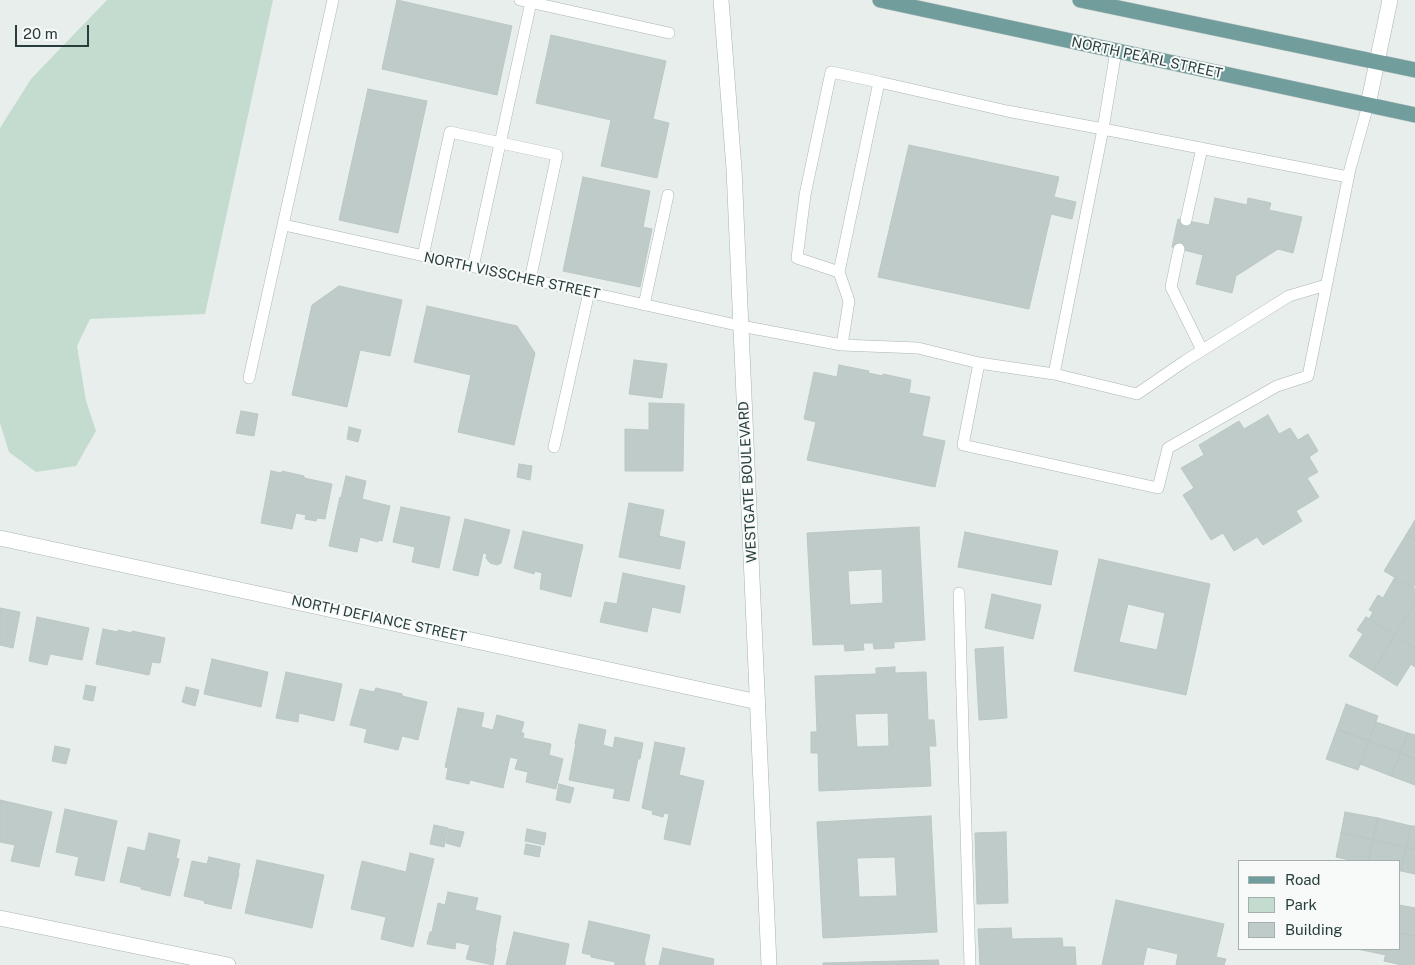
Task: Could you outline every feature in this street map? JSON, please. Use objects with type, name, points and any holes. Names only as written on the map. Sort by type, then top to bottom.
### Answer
[{"type":"main road","name":"NORTH PEARL STREET","points":[[880,0],[1415,115]]},
{"type":"main road","points":[[1082,0],[1415,70]]},
{"type":"street","name":"WESTGATE BOULEVARD","points":[[721,0],[734,169],[769,965]]},
{"type":"street","points":[[1368,105],[1390,0]]},
{"type":"street","name":"NORTH DEFIANCE STREET","points":[[0,538],[758,702]]},
{"type":"street","points":[[0,918],[228,965]]},
{"type":"lane","points":[[249,378],[333,0]]},
{"type":"lane","points":[[473,267],[500,143],[526,1],[669,33]]},
{"type":"lane","points":[[1054,374],[1103,128],[1116,51]]},
{"type":"lane","points":[[839,272],[797,258],[805,195],[831,72],[1007,111],[1103,128],[1348,178]]},
{"type":"lane","points":[[842,345],[849,301],[839,272],[878,82]]},
{"type":"lane","points":[[979,363],[963,445],[1158,488],[1168,448],[1278,386],[1308,376],[1348,178],[1368,105]]},
{"type":"lane","points":[[423,256],[450,132],[557,155],[530,280]]},
{"type":"lane","points":[[1186,220],[1202,148]]},
{"type":"lane","points":[[644,305],[668,195]]},
{"type":"lane","name":"NORTH VISSCHER STREET","points":[[284,225],[741,326],[842,345],[918,348],[979,363],[1054,374],[1137,394],[1202,350],[1289,296],[1326,285]]},
{"type":"lane","points":[[1179,249],[1171,287],[1202,350]]},
{"type":"lane","points":[[554,447],[589,292]]},
{"type":"lane","points":[[960,593],[970,965]]},
{"type":"green space","points":[[107,0],[273,0],[205,314],[90,319],[77,346],[86,401],[96,431],[76,466],[36,472],[9,452],[0,423],[0,128],[31,79]]},
{"type":"building","points":[[397,0],[512,26],[497,95],[382,69]]},
{"type":"building","points":[[551,35],[666,61],[653,119],[669,123],[657,178],[601,166],[611,120],[536,103]]},
{"type":"building","points":[[368,89],[427,101],[398,233],[339,220]]},
{"type":"building","points":[[909,145],[1059,177],[1054,197],[1076,202],[1072,219],[1051,214],[1029,309],[878,277]]},
{"type":"building","points":[[583,177],[650,191],[643,227],[652,229],[640,287],[563,271]]},
{"type":"building","points":[[1215,198],[1247,205],[1248,198],[1271,203],[1269,210],[1302,217],[1293,253],[1278,249],[1236,276],[1232,293],[1196,284],[1203,255],[1172,247],[1178,219],[1209,225]]},
{"type":"building","points":[[339,286],[402,300],[390,356],[360,350],[347,407],[292,395],[312,305]]},
{"type":"building","points":[[427,306],[517,326],[535,353],[514,445],[458,432],[471,375],[414,362]]},
{"type":"building","points":[[634,360],[667,364],[662,398],[629,394]]},
{"type":"building","points":[[839,365],[869,371],[868,373],[911,380],[909,393],[930,397],[922,436],[945,441],[935,487],[807,460],[816,422],[804,419],[814,372],[837,377]]},
{"type":"building","points":[[649,403],[684,404],[683,471],[625,471],[625,429],[649,430]]},
{"type":"building","points":[[241,411],[258,414],[254,436],[236,433]]},
{"type":"building","points":[[1268,415],[1279,434],[1290,428],[1298,440],[1308,434],[1318,451],[1309,457],[1318,472],[1307,478],[1319,497],[1296,511],[1302,521],[1263,545],[1257,537],[1234,551],[1223,533],[1211,540],[1183,495],[1194,488],[1181,468],[1204,455],[1199,445],[1239,421],[1244,429]]},
{"type":"building","points":[[349,427],[361,430],[358,442],[347,439]]},
{"type":"building","points":[[519,464],[532,466],[530,480],[517,477]]},
{"type":"building","points":[[271,471],[282,473],[282,471],[332,484],[325,519],[317,518],[316,521],[305,519],[306,515],[296,513],[292,529],[261,523]]},
{"type":"building","points":[[346,476],[366,481],[362,499],[390,506],[382,541],[378,540],[378,542],[360,537],[357,552],[329,546]]},
{"type":"building","points":[[629,503],[664,510],[659,536],[685,542],[680,569],[619,557]]},
{"type":"building","points":[[401,507],[450,517],[439,568],[412,562],[415,547],[393,542]]},
{"type":"building","points":[[465,519],[510,530],[501,563],[497,565],[490,563],[486,558],[487,554],[483,553],[478,576],[453,570]]},
{"type":"building","points":[[1415,520],[1415,540],[1406,535]]},
{"type":"building","points":[[919,527],[925,640],[894,642],[894,648],[874,649],[873,643],[863,643],[864,650],[845,651],[844,644],[813,645],[807,533]],"holes":[[[882,569],[883,603],[850,605],[848,571]]]},
{"type":"building","points":[[523,531],[583,545],[571,597],[540,589],[542,573],[535,571],[534,574],[514,568]]},
{"type":"building","points":[[965,532],[1058,551],[1051,585],[958,567]]},
{"type":"building","points":[[1406,535],[1415,540],[1415,584],[1413,588],[1384,571]]},
{"type":"building","points":[[1099,559],[1210,584],[1186,695],[1074,671]],"holes":[[[1128,604],[1165,613],[1157,650],[1119,642]]]},
{"type":"building","points":[[623,573],[685,586],[680,613],[652,607],[647,632],[600,622],[605,602],[617,604]]},
{"type":"building","points":[[1395,577],[1415,589],[1415,603],[1395,635],[1369,619],[1373,612],[1369,610],[1378,595],[1383,598]]},
{"type":"building","points":[[992,594],[1041,605],[1033,639],[985,628]]},
{"type":"building","points":[[1415,603],[1415,648],[1395,635]]},
{"type":"building","points":[[0,608],[20,612],[13,648],[0,645]]},
{"type":"building","points":[[37,617],[89,628],[82,660],[50,654],[47,665],[29,661]]},
{"type":"building","points":[[1366,617],[1395,635],[1373,671],[1349,656],[1363,634],[1357,630]]},
{"type":"building","points":[[103,629],[132,633],[132,631],[165,638],[160,663],[152,662],[149,675],[96,664]]},
{"type":"building","points":[[1395,635],[1415,648],[1415,667],[1411,664],[1397,686],[1373,671]]},
{"type":"building","points":[[1003,647],[1007,718],[979,720],[975,649]]},
{"type":"building","points":[[212,659],[268,672],[261,707],[204,694]]},
{"type":"building","points":[[895,667],[895,673],[926,672],[928,720],[934,720],[936,746],[929,746],[931,786],[819,791],[818,753],[811,753],[811,732],[817,732],[815,676],[876,674],[876,668]],"holes":[[[888,713],[889,746],[857,747],[855,714]]]},
{"type":"building","points":[[286,672],[342,684],[334,721],[299,713],[298,722],[276,718]]},
{"type":"building","points":[[86,685],[96,687],[93,701],[83,699]]},
{"type":"building","points":[[186,687],[199,690],[195,706],[182,702]]},
{"type":"building","points":[[376,688],[427,702],[418,740],[402,736],[398,750],[364,742],[367,729],[350,725],[360,689],[374,692]]},
{"type":"building","points":[[1346,704],[1378,716],[1369,741],[1337,729]]},
{"type":"building","points":[[458,708],[484,713],[481,727],[493,730],[497,715],[524,722],[521,733],[524,733],[523,738],[551,744],[549,755],[563,759],[556,789],[526,782],[528,772],[515,769],[518,759],[510,757],[503,788],[470,780],[469,784],[446,779],[448,768],[445,767]]},
{"type":"building","points":[[1376,722],[1408,733],[1400,753],[1369,741]]},
{"type":"building","points":[[579,724],[606,730],[603,745],[613,748],[615,737],[643,743],[629,801],[613,798],[615,789],[569,780]]},
{"type":"building","points":[[1337,729],[1369,741],[1358,770],[1326,759]]},
{"type":"building","points":[[1408,733],[1415,735],[1415,759],[1400,753]]},
{"type":"building","points":[[1369,741],[1400,753],[1391,776],[1360,764]]},
{"type":"building","points":[[655,742],[685,748],[679,775],[704,781],[690,845],[664,839],[669,814],[664,813],[663,817],[652,814],[653,811],[642,808]]},
{"type":"building","points":[[55,746],[70,749],[66,764],[52,761]]},
{"type":"building","points":[[1400,753],[1415,759],[1415,785],[1391,776]]},
{"type":"building","points":[[559,784],[574,788],[570,803],[556,800]]},
{"type":"building","points":[[0,800],[52,812],[39,867],[11,861],[15,845],[0,842]]},
{"type":"building","points":[[65,809],[117,821],[104,881],[75,875],[79,857],[56,852]]},
{"type":"building","points":[[1345,812],[1378,818],[1373,840],[1341,833]]},
{"type":"building","points":[[931,816],[937,932],[823,938],[817,822]],"holes":[[[895,857],[897,896],[859,897],[857,858]]]},
{"type":"building","points":[[1378,818],[1411,826],[1406,847],[1373,840]]},
{"type":"building","points":[[434,825],[448,828],[444,847],[430,844]]},
{"type":"building","points":[[1411,826],[1415,826],[1415,849],[1406,847]]},
{"type":"building","points":[[449,829],[464,832],[460,847],[446,843]]},
{"type":"building","points":[[527,829],[546,833],[544,845],[525,841]]},
{"type":"building","points":[[1006,832],[1008,903],[977,904],[975,833]]},
{"type":"building","points":[[149,833],[180,840],[176,858],[179,859],[170,896],[120,882],[128,847],[145,851]]},
{"type":"building","points":[[1341,833],[1373,840],[1368,860],[1350,860],[1336,857]]},
{"type":"building","points":[[1373,840],[1406,847],[1401,871],[1400,860],[1368,860]]},
{"type":"building","points":[[526,844],[541,847],[539,857],[524,854]]},
{"type":"building","points":[[1406,847],[1415,849],[1415,874],[1401,871]]},
{"type":"building","points":[[410,853],[434,859],[413,947],[381,939],[386,917],[351,909],[362,861],[406,872]]},
{"type":"building","points":[[209,857],[240,864],[231,909],[184,896],[192,861],[207,864]]},
{"type":"building","points":[[257,860],[324,875],[312,928],[245,913]]},
{"type":"building","points":[[448,892],[478,898],[475,910],[501,916],[493,965],[466,959],[470,945],[456,942],[455,949],[427,944],[430,932],[432,932],[438,903],[445,905]]},
{"type":"building","points":[[1116,900],[1224,924],[1216,957],[1226,959],[1224,965],[1176,965],[1178,954],[1147,947],[1143,965],[1102,965]]},
{"type":"building","points":[[1400,905],[1415,908],[1415,936],[1400,933]]},
{"type":"building","points":[[589,921],[650,935],[645,965],[615,965],[615,962],[582,953]]},
{"type":"building","points":[[1011,928],[1012,939],[1062,938],[1063,947],[1075,947],[1076,965],[980,965],[978,929]]},
{"type":"building","points":[[514,932],[569,944],[565,965],[506,965]]},
{"type":"building","points":[[1400,933],[1415,936],[1415,965],[1402,965],[1384,961],[1387,950],[1400,950]]},
{"type":"building","points":[[663,948],[714,959],[713,965],[659,965]]},
{"type":"building","points":[[1362,950],[1387,950],[1386,955]]},
{"type":"building","points":[[938,960],[939,965],[823,965],[823,963]]}]
